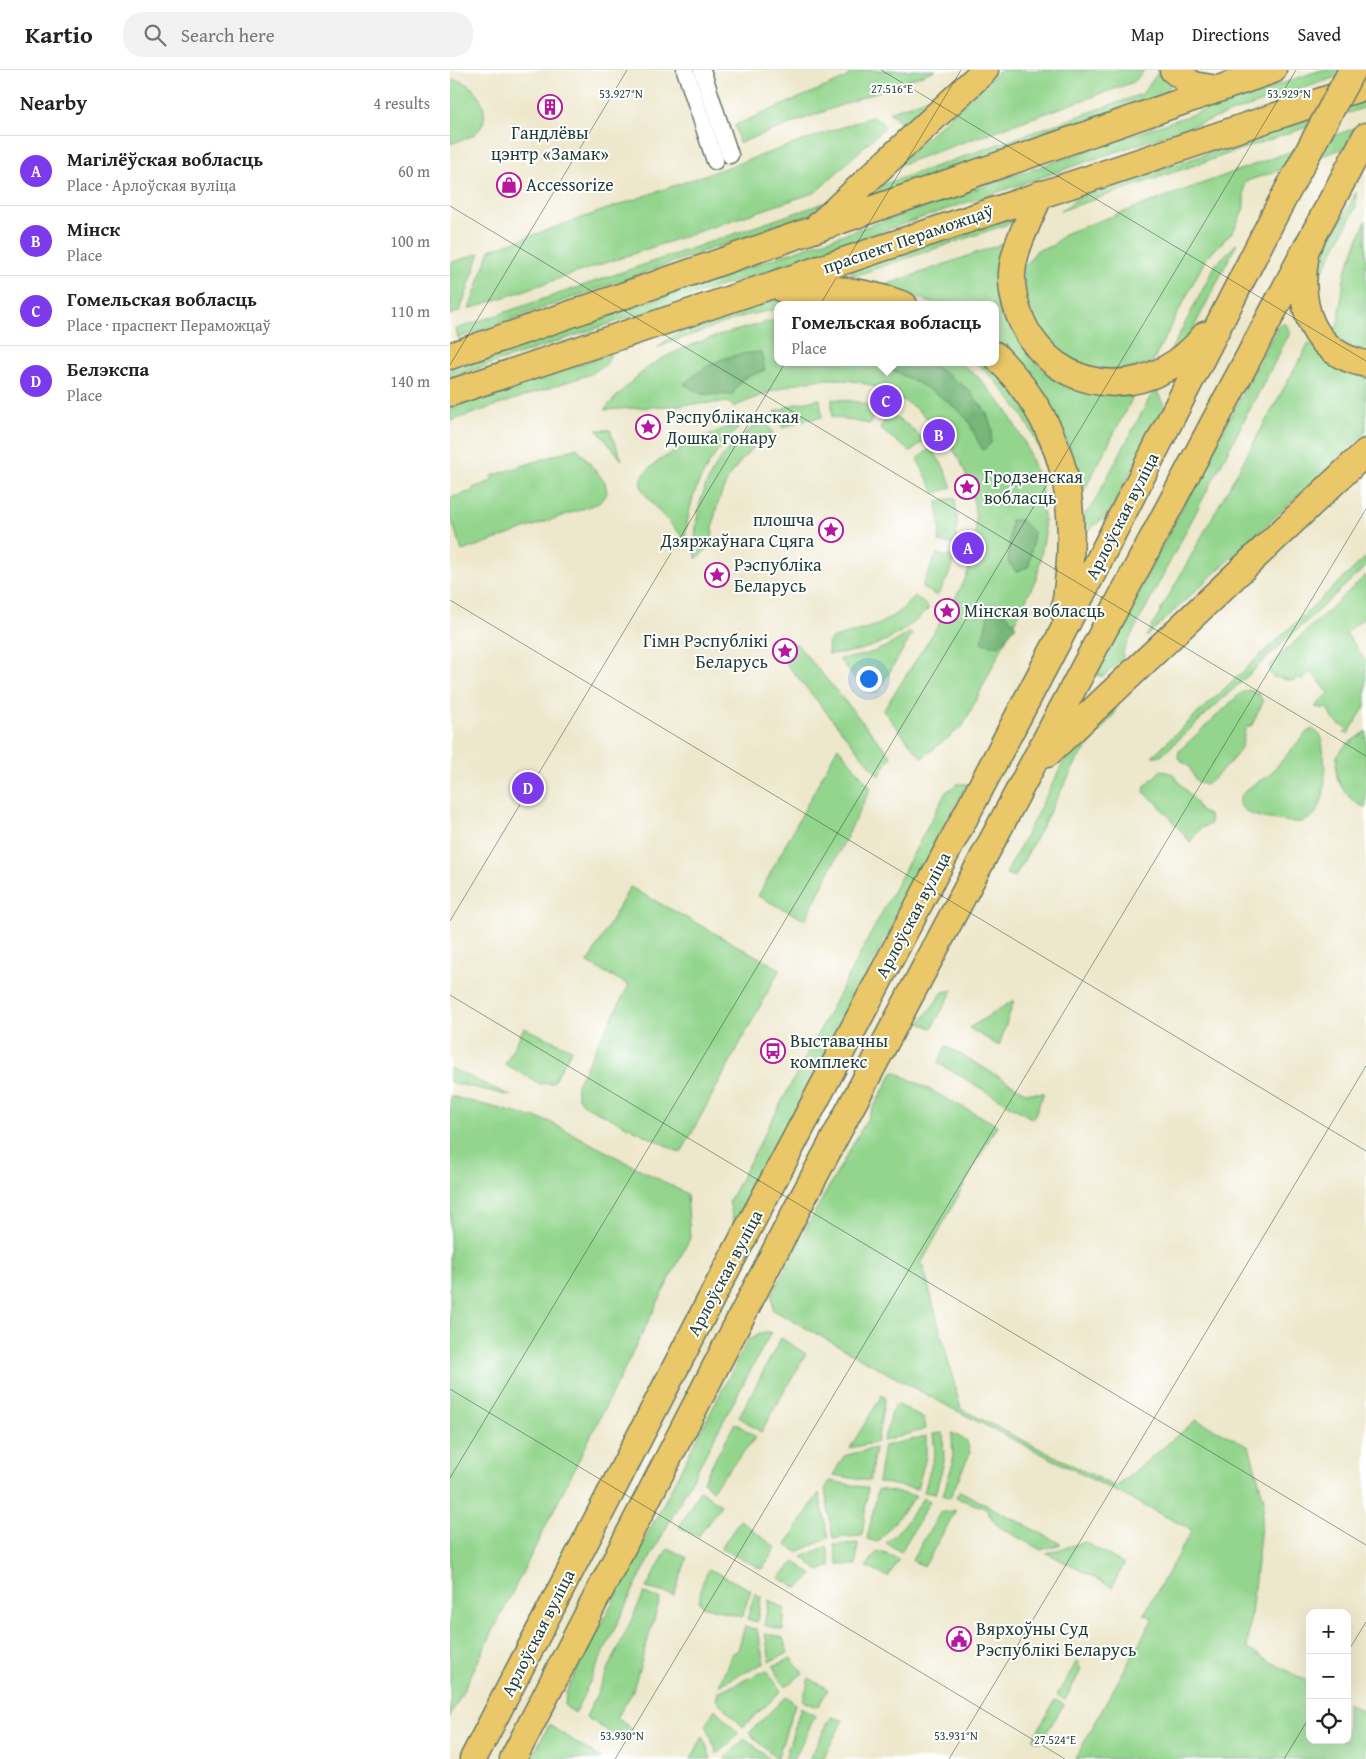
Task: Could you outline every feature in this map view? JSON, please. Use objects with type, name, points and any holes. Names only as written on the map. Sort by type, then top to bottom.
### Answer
[{"type":"main road","points":[[812,231],[984,70]]},
{"type":"main road","points":[[1173,70],[1193,85],[1218,89]]},
{"type":"main road","points":[[450,356],[1273,70]]},
{"type":"main road","name":"Арлоўская вуліца","points":[[473,1759],[851,1032],[1060,637],[1275,214],[1352,70]]},
{"type":"main road","name":"праспект Пераможцаў","points":[[450,393],[1366,86]]},
{"type":"main road","name":"Арлоўская вуліца","points":[[512,1759],[882,1049],[1366,136]]},
{"type":"main road","points":[[1040,194],[1015,252],[1013,283],[1017,310],[1023,326],[1036,346],[1062,370],[1104,383],[1128,383],[1157,374],[1176,363],[1198,344],[1230,302]]},
{"type":"main road","points":[[1306,249],[1302,284],[1303,301],[1315,332],[1326,344],[1343,356],[1366,364]]},
{"type":"main road","points":[[752,291],[808,288],[852,290],[890,301]]},
{"type":"main road","points":[[999,360],[1033,399],[1051,434],[1068,489],[1071,510],[1072,570],[1060,637]]},
{"type":"main road","points":[[1032,768],[1366,452]]},
{"type":"main road","points":[[851,1032],[882,1049]]},
{"type":"main road","points":[[505,1696],[538,1707]]},
{"type":"street","points":[[685,70],[715,160]]},
{"type":"street","points":[[702,70],[730,155]]},
{"type":"green space","points":[[854,70],[936,70],[739,143],[735,125],[844,79]]},
{"type":"green space","points":[[1000,70],[1144,70],[1134,82],[896,166]]},
{"type":"green space","points":[[1321,70],[1357,70],[450,378],[450,370]]},
{"type":"green space","points":[[1158,73],[1171,85],[1160,98],[868,198],[882,185],[1142,94]]},
{"type":"green space","points":[[454,80],[470,86],[476,93],[484,109],[484,118],[482,126],[476,133],[450,144],[450,81]]},
{"type":"green space","points":[[949,91],[903,133],[899,120],[889,112]]},
{"type":"green space","points":[[1366,100],[1366,107],[1060,211],[1079,197]]},
{"type":"green space","points":[[871,117],[880,121],[885,127],[816,192],[469,309],[490,250]]},
{"type":"green space","points":[[1366,124],[1366,141],[1244,182],[1244,208],[1234,230],[1205,260],[1152,363],[1125,370],[1081,367],[1060,358],[1032,319],[1022,270],[1037,250],[1052,246],[1066,233]]},
{"type":"green space","points":[[1356,192],[1356,207],[1312,292],[1314,271]]},
{"type":"green space","points":[[836,199],[814,212],[796,219],[458,338],[456,329]]},
{"type":"green space","points":[[1017,213],[1011,223],[857,275],[852,274],[851,270]]},
{"type":"green space","points":[[1366,220],[1366,350],[1346,345],[1331,333],[1338,324],[1345,273]]},
{"type":"green space","points":[[1010,241],[1036,363],[1055,381],[1070,388],[1112,395],[1135,393],[1084,491],[1079,494],[1069,448],[1062,428],[1052,409],[1041,391],[999,344],[999,301],[927,301],[883,286]]},
{"type":"green space","points":[[1237,243],[1188,339],[1170,352],[1216,264]]},
{"type":"green space","points":[[480,253],[460,311],[450,315],[450,263]]},
{"type":"green space","points":[[795,297],[843,300],[774,301],[774,310],[744,316],[658,347],[686,326],[772,300]]},
{"type":"green space","points":[[774,321],[774,366],[964,366],[979,378],[1005,408],[1026,445],[1041,487],[1045,533],[1037,577],[963,726],[922,758],[883,711],[955,598],[968,572],[976,528],[973,496],[962,466],[946,438],[924,415],[897,397],[867,384],[834,379],[808,381],[770,392],[733,407],[728,402],[604,410],[634,380],[660,360],[681,349],[732,331]]},
{"type":"green space","points":[[1284,323],[1291,331],[1123,651],[1123,658],[1104,676],[1098,676],[1098,668],[1279,324]]},
{"type":"green space","points":[[1309,343],[1331,362],[1366,377],[1366,432],[1146,637]]},
{"type":"green space","points":[[761,352],[765,370],[742,379],[732,395],[701,394],[684,384],[693,376],[719,360]]},
{"type":"green space","points":[[611,354],[606,364],[591,374],[450,421],[450,408]]},
{"type":"green space","points":[[883,366],[934,366],[968,389],[986,412],[992,429],[991,443],[983,450],[969,421],[958,410],[927,388]]},
{"type":"green space","points":[[980,366],[993,366],[1042,431],[1062,501],[1056,504],[1044,461],[1028,426],[1006,394]]},
{"type":"green space","points":[[1155,388],[1165,407],[1110,512],[1085,534],[1084,515],[1093,504]]},
{"type":"green space","points":[[820,399],[822,417],[800,421],[783,428],[775,412],[795,404]]},
{"type":"green space","points":[[832,399],[853,401],[876,407],[870,424],[832,417]]},
{"type":"green space","points":[[888,413],[909,426],[924,440],[911,452],[880,429]]},
{"type":"green space","points":[[764,418],[773,433],[747,454],[736,467],[721,496],[716,511],[712,545],[696,559],[696,526],[708,480],[726,452],[737,440]]},
{"type":"green space","points":[[738,423],[741,425],[709,464],[696,490],[687,521],[685,539],[647,497],[641,485],[643,476],[665,457],[681,448]]},
{"type":"green space","points":[[597,430],[610,430],[622,460]]},
{"type":"green space","points":[[577,448],[605,482],[607,493],[599,503],[462,551],[450,515],[450,498],[473,491],[473,488],[492,481],[491,476]]},
{"type":"green space","points":[[931,448],[943,466],[952,487],[935,493],[917,459]]},
{"type":"green space","points":[[955,498],[957,516],[956,545],[939,542],[940,526],[937,501]]},
{"type":"green space","points":[[1011,520],[1021,520],[1034,533],[1029,566],[1016,572],[1008,562]]},
{"type":"green space","points":[[937,554],[954,558],[948,577],[937,596],[922,587]]},
{"type":"green space","points":[[1366,557],[1366,566],[1161,756],[1152,756]]},
{"type":"green space","points":[[1366,575],[1366,616],[1346,633],[1366,661],[1366,705],[1348,734],[1344,733],[1348,728],[1335,721],[1328,709],[1315,707],[1329,693],[1311,672],[1303,680],[1298,677],[1293,681],[1273,677],[1270,673],[1270,665]]},
{"type":"green space","points":[[915,596],[929,608],[896,635],[871,647],[829,654],[828,644],[831,639],[878,625],[899,612]]},
{"type":"green space","points":[[1003,610],[1016,626],[999,646],[982,643],[988,614]]},
{"type":"green space","points":[[910,632],[912,635],[878,691],[871,693],[865,691],[839,659],[876,651]]},
{"type":"green space","points":[[796,643],[891,756],[879,776],[780,656]]},
{"type":"green space","points":[[1249,690],[1259,694],[1263,702],[1252,725],[1246,728],[1239,751],[1215,778],[1206,785],[1198,782],[1188,766],[1178,758],[1179,751],[1241,693]]},
{"type":"green space","points":[[1115,701],[1115,713],[1078,759],[1015,877],[1006,874],[1064,761]]},
{"type":"green space","points":[[1313,729],[1321,736],[1325,772],[1322,798],[1318,809],[1311,818],[1301,822],[1289,822],[1257,816],[1243,809],[1239,805],[1240,797],[1248,788],[1269,775],[1308,731]]},
{"type":"green space","points":[[1366,731],[1366,807],[1352,800],[1344,790],[1338,780],[1336,768],[1337,755],[1346,745]]},
{"type":"green space","points":[[838,747],[871,788],[805,920],[758,896]]},
{"type":"green space","points":[[1161,770],[1173,774],[1200,811],[1209,815],[1211,824],[1201,828],[1190,842],[1158,804],[1144,792],[1145,786]]},
{"type":"green space","points":[[957,784],[967,784],[734,1226],[729,1201],[946,792]]},
{"type":"green space","points":[[630,887],[780,969],[681,1153],[584,1105],[577,1093],[579,1080],[629,985],[588,963]]},
{"type":"green space","points":[[953,990],[932,1028],[920,1023],[943,992]]},
{"type":"green space","points":[[1014,1000],[999,1046],[969,1028]]},
{"type":"green space","points":[[524,1028],[572,1049],[553,1083],[540,1084],[505,1064]]},
{"type":"green space","points":[[946,1046],[1027,1093],[1044,1093],[1033,1119],[938,1063]]},
{"type":"green space","points":[[450,1068],[511,1096],[450,1082]]},
{"type":"green space","points":[[894,1071],[997,1125],[922,1262],[961,1409],[1116,1487],[1196,1420],[1249,1446],[1264,1500],[1247,1649],[1306,1681],[1306,1744],[1351,1744],[1351,1705],[1366,1713],[1366,1759],[1075,1759],[1153,1618],[1144,1614],[1192,1530],[951,1408],[773,1310],[772,1295],[806,1228]]},
{"type":"green space","points":[[450,1096],[548,1121],[687,1194],[690,1238],[450,1717]]},
{"type":"green space","points":[[764,1332],[771,1332],[634,1588],[575,1713],[565,1706],[566,1692],[748,1340]]},
{"type":"green space","points":[[781,1338],[806,1354],[761,1432],[739,1417]]},
{"type":"green space","points":[[882,1395],[885,1397],[877,1442],[850,1448]]},
{"type":"green space","points":[[899,1405],[924,1419],[926,1429],[883,1441],[894,1406]]},
{"type":"green space","points":[[735,1423],[756,1437],[712,1490],[703,1481]]},
{"type":"green space","points":[[943,1433],[944,1462],[935,1494],[924,1492],[935,1452],[933,1434]]},
{"type":"green space","points":[[952,1433],[967,1441],[970,1453],[950,1498],[943,1495],[953,1463]]},
{"type":"green space","points":[[926,1436],[926,1457],[917,1489],[878,1482],[884,1446]]},
{"type":"green space","points":[[875,1448],[870,1481],[833,1475],[844,1456]]},
{"type":"green space","points":[[830,1481],[868,1488],[862,1536],[833,1538],[825,1489]]},
{"type":"green space","points":[[878,1489],[916,1496],[878,1542],[867,1539]]},
{"type":"green space","points":[[700,1490],[721,1505],[698,1537],[679,1527]]},
{"type":"green space","points":[[960,1491],[1061,1544],[1041,1550],[996,1524],[985,1508],[956,1498]]},
{"type":"green space","points":[[819,1493],[829,1538],[797,1552],[786,1545]]},
{"type":"green space","points":[[923,1498],[930,1501],[901,1552],[886,1543],[904,1525]]},
{"type":"green space","points":[[956,1510],[924,1567],[912,1560],[940,1513]]},
{"type":"green space","points":[[740,1520],[776,1548],[762,1569],[721,1549]]},
{"type":"green space","points":[[1085,1542],[1124,1564],[1112,1587],[1047,1553]]},
{"type":"green space","points":[[858,1543],[856,1565],[838,1565],[834,1545]]},
{"type":"green space","points":[[827,1546],[831,1566],[819,1571],[802,1557]]},
{"type":"green space","points":[[668,1548],[687,1558],[674,1595],[646,1588]]},
{"type":"green space","points":[[878,1551],[899,1559],[888,1577],[866,1567]]},
{"type":"green space","points":[[795,1561],[812,1575],[798,1588],[779,1578]]},
{"type":"green space","points":[[709,1569],[751,1590],[742,1617],[702,1606],[699,1602],[702,1584]]},
{"type":"green space","points":[[644,1593],[660,1599],[632,1693],[617,1718],[632,1729],[631,1734],[620,1739],[586,1717]]},
{"type":"green space","points":[[755,1593],[761,1597],[757,1622],[747,1619]]},
{"type":"green space","points":[[769,1600],[785,1609],[783,1630],[764,1625]]},
{"type":"green space","points":[[745,1626],[757,1630],[764,1663],[719,1685],[732,1654],[738,1650]]},
{"type":"green space","points":[[765,1633],[783,1638],[788,1653],[770,1661]]},
{"type":"green space","points":[[791,1658],[803,1673],[786,1686],[779,1678],[773,1666]]},
{"type":"green space","points":[[1077,1661],[1081,1670],[1065,1700],[1057,1695]]},
{"type":"green space","points":[[767,1670],[781,1691],[743,1727],[716,1700],[718,1692]]},
{"type":"green space","points":[[809,1678],[828,1689],[818,1707],[803,1701]]},
{"type":"green space","points":[[786,1696],[795,1704],[777,1759],[749,1733]]},
{"type":"green space","points":[[1055,1700],[1064,1704],[1041,1742],[1033,1739]]},
{"type":"green space","points":[[801,1707],[815,1716],[794,1759],[785,1759]]},
{"type":"green space","points":[[715,1709],[739,1734],[717,1754],[706,1724]]},
{"type":"green space","points":[[831,1717],[843,1720],[823,1759],[809,1759]]},
{"type":"green space","points":[[549,1725],[602,1759],[531,1759]]},
{"type":"green space","points":[[703,1736],[711,1759],[691,1759]]},
{"type":"green space","points":[[745,1738],[769,1759],[724,1759]]},
{"type":"place","name":"Гандлёвы цэнтр «Замак»","points":[[550,107]]},
{"type":"place","name":"Accessorize","points":[[509,185]]},
{"type":"place","name":"Гомельская вобласць","points":[[886,401]]},
{"type":"place","name":"Рэспубліканская Дошка гонару","points":[[648,427]]},
{"type":"place","name":"Мінск","points":[[939,435]]},
{"type":"place","name":"Гродзенская вобласць","points":[[967,487]]},
{"type":"place","name":"плошча Дзяржаўнага Сцяга","points":[[831,530]]},
{"type":"place","name":"Магілёўская вобласць","points":[[968,548]]},
{"type":"place","name":"Рэспубліка Беларусь","points":[[717,575]]},
{"type":"place","name":"Мінская вобласць","points":[[947,611]]},
{"type":"place","name":"Гімн Рэспублікі Беларусь","points":[[785,651]]},
{"type":"place","name":"Белэкспа","points":[[528,788]]},
{"type":"place","name":"Выставачны комплекс","points":[[773,1051]]},
{"type":"place","name":"Вярхоўны Суд Рэспублікі Беларусь","points":[[959,1639]]}]
